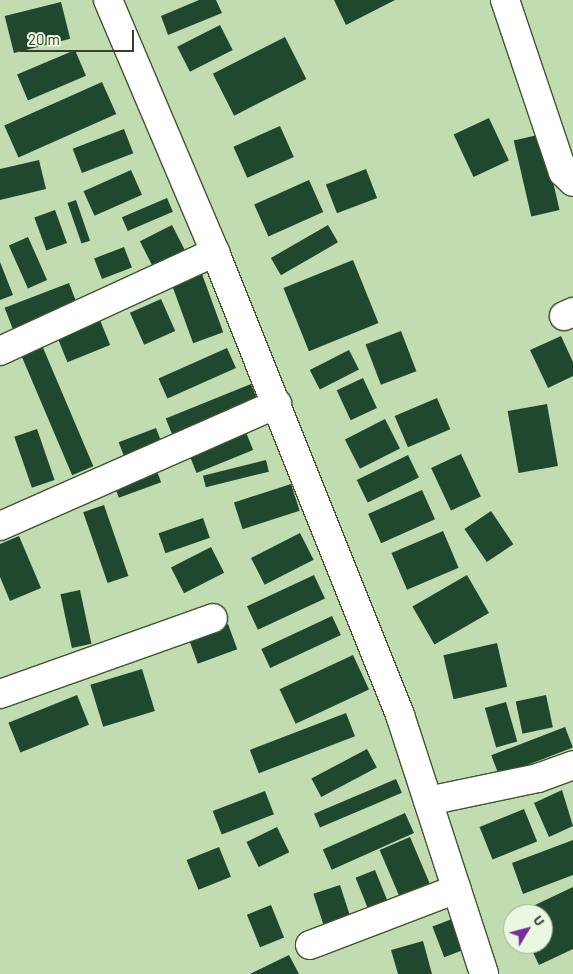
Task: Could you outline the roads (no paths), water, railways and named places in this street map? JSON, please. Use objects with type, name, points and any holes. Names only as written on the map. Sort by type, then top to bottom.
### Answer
[{"type":"street","points":[[108,0],[215,252],[400,715],[484,974]]},
{"type":"street","points":[[505,0],[563,172],[573,182]]},
{"type":"street","points":[[0,351],[215,252]]},
{"type":"street","points":[[0,526],[277,404]]},
{"type":"street","points":[[0,694],[213,618]]},
{"type":"street","points":[[428,801],[538,778],[573,765]]},
{"type":"street","points":[[310,945],[457,889]]}]
